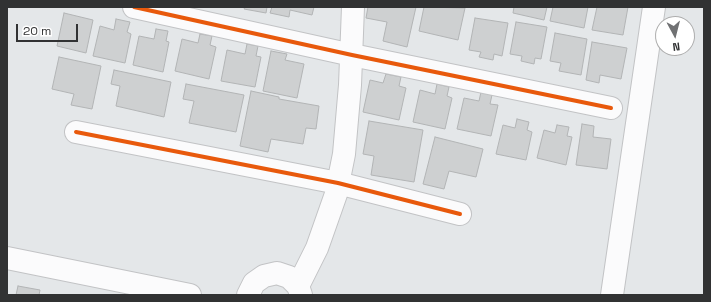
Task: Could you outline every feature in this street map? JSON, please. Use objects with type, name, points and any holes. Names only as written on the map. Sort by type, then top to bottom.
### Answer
[{"type":"street","points":[[134,7],[352,55],[611,108]]},
{"type":"street","points":[[248,295],[254,283],[264,276],[277,273],[289,277],[300,290],[317,248],[336,194],[344,154],[352,55],[353,7]]},
{"type":"street","points":[[612,295],[654,7]]},
{"type":"street","points":[[76,132],[338,183],[460,214]]},
{"type":"street","points":[[7,258],[190,295]]},
{"type":"building","points":[[245,7],[267,7],[266,13],[244,9]]},
{"type":"building","points":[[272,7],[314,7],[312,15],[290,10],[289,17],[270,13]]},
{"type":"building","points":[[368,7],[416,7],[407,47],[383,41],[387,22],[366,18]]},
{"type":"building","points":[[424,7],[465,8],[458,40],[419,31]]},
{"type":"building","points":[[514,7],[547,7],[544,20],[513,13]]},
{"type":"building","points":[[553,7],[588,7],[584,28],[550,21]]},
{"type":"building","points":[[597,7],[628,7],[623,35],[592,30]]},
{"type":"building","points":[[64,13],[93,20],[86,53],[57,46]]},
{"type":"building","points":[[475,18],[508,23],[502,56],[494,54],[493,60],[479,57],[481,52],[469,50]]},
{"type":"building","points":[[116,19],[130,22],[127,32],[131,34],[125,63],[93,56],[100,26],[114,30]]},
{"type":"building","points":[[516,22],[547,27],[541,59],[535,58],[534,64],[521,61],[522,56],[510,54]]},
{"type":"building","points":[[156,29],[168,31],[166,41],[169,42],[163,72],[133,65],[139,36],[154,39]]},
{"type":"building","points":[[555,33],[587,39],[581,75],[559,71],[561,63],[550,61]]},
{"type":"building","points":[[200,34],[212,36],[210,45],[216,47],[209,79],[175,71],[182,39],[198,43]]},
{"type":"building","points":[[592,42],[627,48],[621,79],[600,75],[599,83],[586,80]]},
{"type":"building","points":[[247,44],[258,46],[256,56],[261,57],[255,87],[221,81],[227,50],[245,54]]},
{"type":"building","points":[[271,51],[287,54],[285,60],[304,64],[297,98],[263,91]]},
{"type":"building","points":[[59,57],[101,66],[92,109],[71,105],[74,94],[52,89]]},
{"type":"building","points":[[114,70],[171,82],[164,117],[116,106],[120,86],[111,84]]},
{"type":"building","points":[[386,74],[401,77],[399,86],[406,88],[399,120],[363,112],[370,80],[383,83]]},
{"type":"building","points":[[186,84],[244,95],[236,132],[189,123],[194,101],[183,99]]},
{"type":"building","points":[[437,84],[449,87],[447,96],[452,98],[445,129],[413,122],[420,90],[435,94]]},
{"type":"building","points":[[251,91],[279,97],[279,99],[319,106],[316,129],[306,128],[303,144],[271,139],[268,152],[240,146]]},
{"type":"building","points":[[481,92],[492,95],[490,104],[498,105],[491,136],[457,129],[464,98],[479,101]]},
{"type":"building","points":[[517,119],[529,122],[527,130],[532,132],[526,160],[496,154],[503,125],[515,128]]},
{"type":"building","points":[[369,121],[423,130],[414,182],[371,175],[374,156],[363,154]]},
{"type":"building","points":[[582,124],[594,126],[593,137],[611,139],[607,169],[576,165]]},
{"type":"building","points":[[557,125],[569,127],[567,136],[572,137],[566,165],[537,158],[544,130],[555,133]]},
{"type":"building","points":[[435,137],[483,149],[476,177],[449,171],[444,189],[423,184]]},
{"type":"building","points":[[18,286],[40,290],[39,295],[16,295]]},
{"type":"cycle path","points":[[134,7],[352,55],[611,108]]},
{"type":"cycle path","points":[[76,132],[338,183],[460,214]]}]
